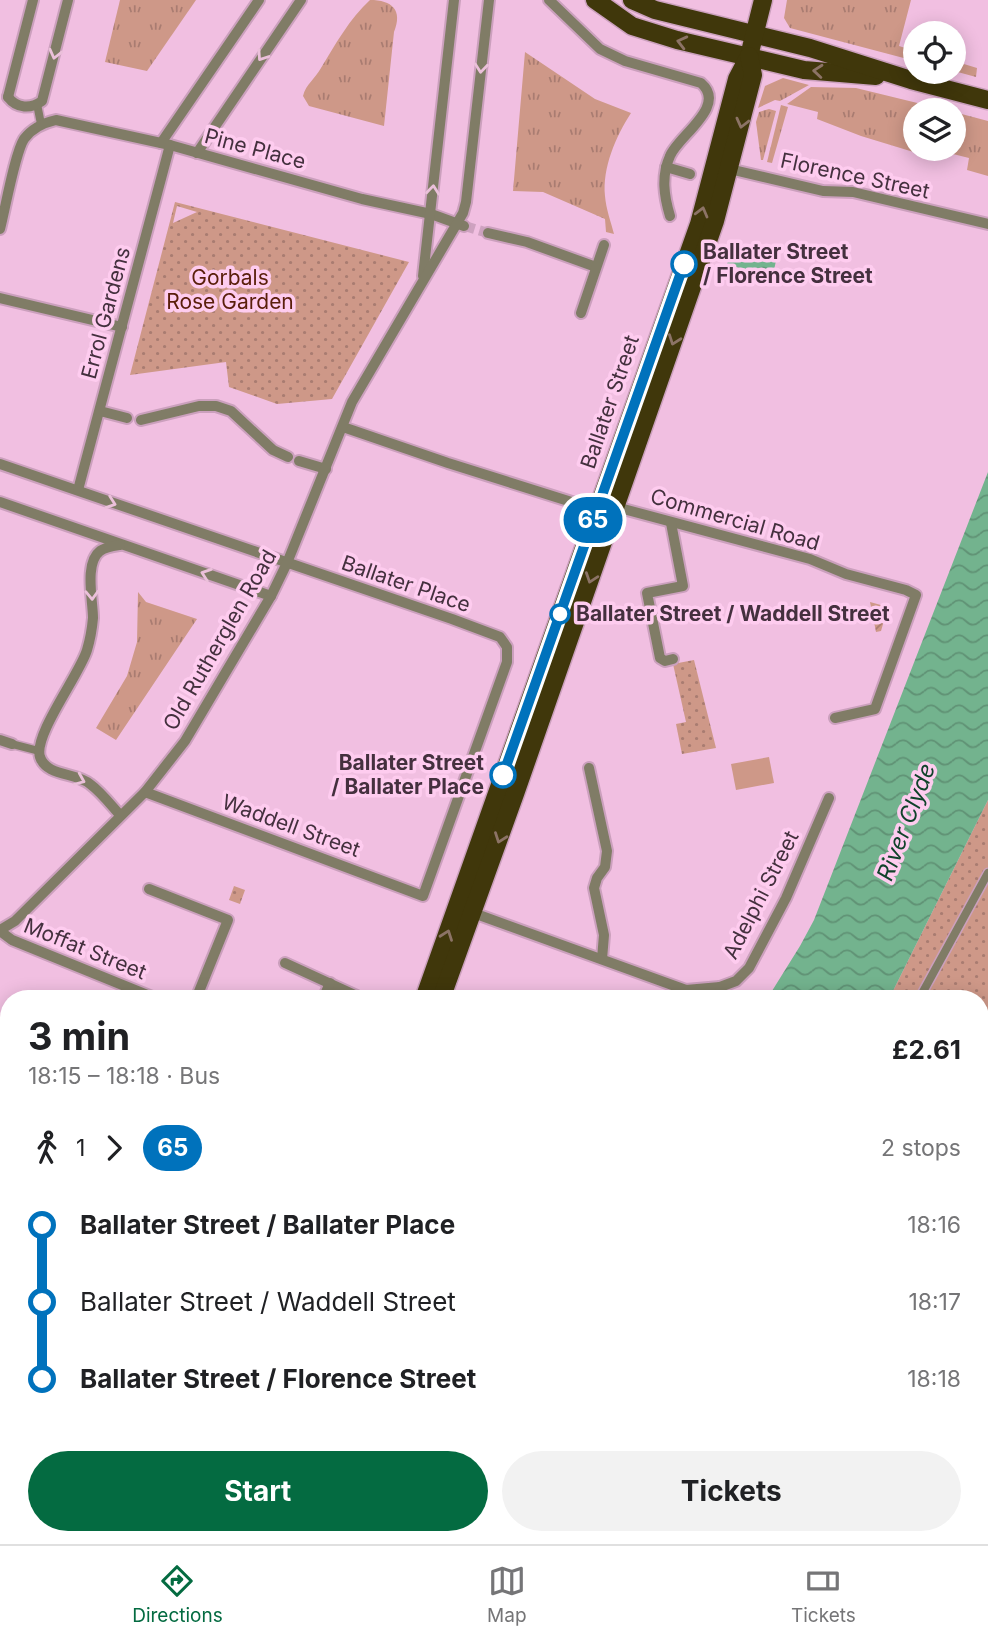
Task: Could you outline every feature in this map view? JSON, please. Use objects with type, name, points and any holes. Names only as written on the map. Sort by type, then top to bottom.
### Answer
[{"type":"main road","points":[[595,0],[632,26],[677,40],[804,70],[903,79]]},
{"type":"main road","points":[[632,0],[655,10],[810,48],[903,77]]},
{"type":"main road","name":"Ballater Street","points":[[443,990],[465,910],[507,791],[615,507],[707,245],[737,79],[749,56],[763,0]]},
{"type":"main road","points":[[926,84],[988,100]]},
{"type":"main road","name":"Ballater Street","points":[[507,791],[597,510],[722,167]]},
{"type":"main road","name":"Ballater Street","points":[[428,990],[465,910]]},
{"type":"street","points":[[33,0],[4,98],[23,107],[42,101],[68,0]]},
{"type":"street","name":"Errol Gardens","points":[[78,490],[122,327],[166,144],[259,0]]},
{"type":"street","points":[[197,153],[301,0]]},
{"type":"street","name":"Old Rutherglen Road","points":[[422,282],[454,0]]},
{"type":"street","name":"Old Rutherglen Road","points":[[0,930],[15,920],[145,792],[185,741],[271,596],[288,563],[352,402],[422,282],[461,225],[466,202],[488,0]]},
{"type":"street","points":[[549,0],[600,49],[625,61],[704,86],[709,94],[705,113],[678,142],[666,167],[665,195],[670,216]]},
{"type":"street","points":[[0,229],[21,145],[32,130],[41,124],[37,104]]},
{"type":"street","name":"Pine Place","points":[[41,124],[56,120],[166,144],[362,199],[431,214],[461,225]]},
{"type":"street","points":[[666,167],[690,174]]},
{"type":"street","name":"Florence Street","points":[[722,167],[823,191],[853,192],[988,224]]},
{"type":"street","points":[[488,233],[527,242],[596,267]]},
{"type":"street","points":[[581,313],[604,245]]},
{"type":"street","points":[[0,298],[122,327]]},
{"type":"street","points":[[141,420],[199,406],[216,405],[231,411],[273,450],[326,470]]},
{"type":"street","points":[[100,411],[127,418]]},
{"type":"street","name":"Commercial Road","points":[[343,427],[597,510],[615,507],[810,559],[846,574],[916,595],[875,709],[835,718]]},
{"type":"street","name":"Ballater Place","points":[[0,464],[499,638],[507,647],[507,662],[422,896]]},
{"type":"street","points":[[0,502],[271,596]]},
{"type":"street","points":[[671,523],[683,586],[647,593],[660,658],[665,661],[673,659]]},
{"type":"street","points":[[120,545],[107,547],[94,557],[91,567],[93,617],[86,653],[55,708],[39,751],[41,759],[50,769],[90,784],[120,815]]},
{"type":"street","points":[[0,740],[39,751]]},
{"type":"street","points":[[589,768],[607,850],[605,867],[594,888],[604,935],[602,959]]},
{"type":"street","name":"Waddell Street","points":[[145,792],[422,896]]},
{"type":"street","name":"Adelphi Street","points":[[720,990],[720,987],[736,981],[749,968],[786,898],[829,798]]},
{"type":"street","points":[[924,990],[988,873]]},
{"type":"street","points":[[149,889],[228,920],[200,990]]},
{"type":"street","points":[[465,910],[686,990],[720,987]]},
{"type":"street","name":"Moffat Street","points":[[0,930],[12,940],[135,990]]},
{"type":"street","points":[[285,963],[345,990]]},
{"type":"street","points":[[327,990],[330,983]]},
{"type":"green space","points":[[120,0],[196,0],[147,71],[105,62]]},
{"type":"green space","points":[[370,0],[390,4],[397,18],[384,126],[309,106],[303,96],[343,32]]},
{"type":"green space","points":[[787,0],[911,0],[906,21],[903,21],[899,46],[903,47],[903,58],[790,28],[784,18]]},
{"type":"green space","points":[[525,52],[595,99],[631,113],[615,142],[606,174],[606,201],[614,234],[606,232],[605,219],[543,192],[513,191]]},
{"type":"green space","points":[[966,65],[977,68],[976,77],[966,74]]},
{"type":"green space","points":[[783,78],[809,85],[780,101],[775,100],[758,108],[765,86]]},
{"type":"green space","points":[[811,87],[856,88],[903,99],[903,149],[817,119],[818,112],[787,104]]},
{"type":"green space","points":[[781,105],[788,107],[772,163],[767,162]]},
{"type":"green space","points":[[769,109],[776,111],[761,160],[756,122],[759,112]]},
{"type":"green space","points":[[966,115],[988,121],[988,176],[967,170],[969,158],[966,157]]},
{"type":"green space","name":"Gorbals Rose Garden","points":[[175,202],[409,262],[332,399],[277,404],[229,387],[226,362],[130,375]],"holes":[[[177,206],[197,212],[173,223]]]},
{"type":"green space","points":[[138,592],[146,602],[197,619],[116,740],[96,728],[127,676],[137,642]]},
{"type":"green space","points":[[870,602],[888,607],[881,631],[876,632]]},
{"type":"green space","points":[[694,660],[716,748],[682,754],[676,724],[686,722],[673,664]]},
{"type":"green space","points":[[769,757],[774,783],[736,790],[731,764]]},
{"type":"green space","points":[[988,800],[988,990],[893,990]]},
{"type":"green space","points":[[234,886],[245,890],[240,904],[229,900]]},
{"type":"water","points":[[732,242],[778,251],[773,275],[727,265]]},
{"type":"water","name":"River Clyde","points":[[988,472],[988,800],[893,990],[773,990],[814,920]]},
{"type":"tunnel","points":[[465,226],[488,233]]},
{"type":"bus line","name":"65","points":[[503,775],[684,264]]},
{"type":"place","name":"Ballater Street / Florence Street","points":[[684,264]]},
{"type":"place","name":"Ballater Street / Waddell Street","points":[[560,614]]},
{"type":"place","name":"Ballater Street / Ballater Place","points":[[503,775]]}]
